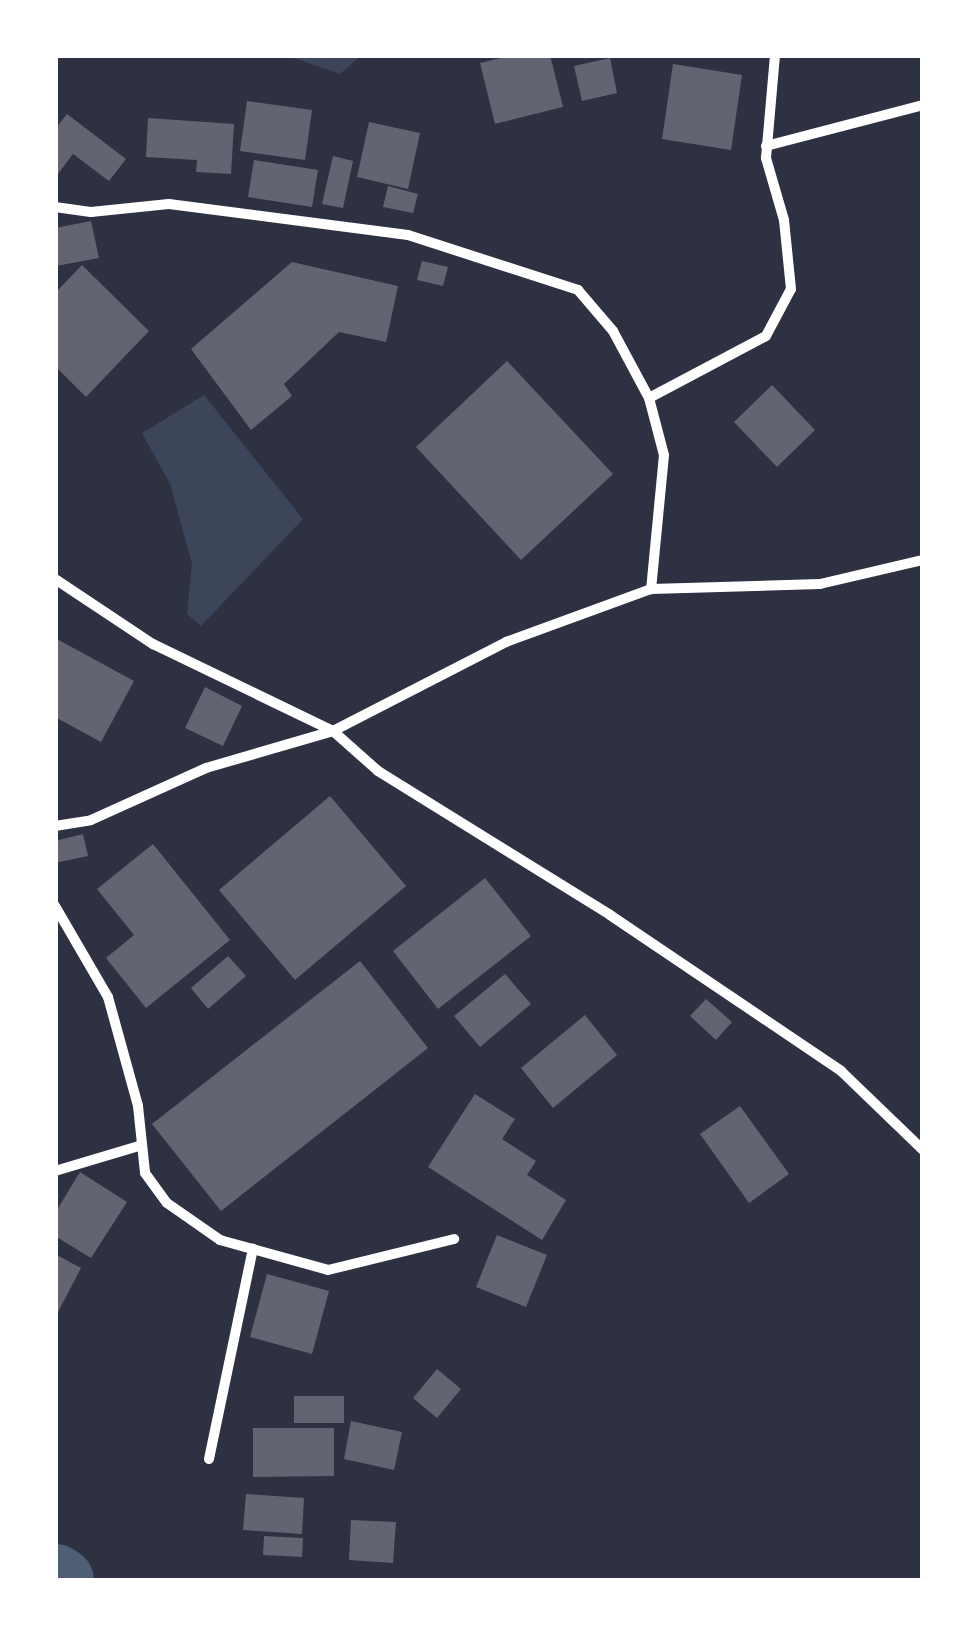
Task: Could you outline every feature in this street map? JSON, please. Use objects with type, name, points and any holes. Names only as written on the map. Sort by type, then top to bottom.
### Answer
[{"type":"street","points":[[649,398],[766,336],[791,289],[766,146],[776,55]]},
{"type":"street","points":[[766,146],[923,105]]},
{"type":"street","points":[[55,207],[91,212],[169,204],[408,235],[578,290],[613,331],[649,398],[664,454],[652,589]]},
{"type":"street","points":[[55,826],[91,820],[206,768],[333,731],[506,642],[652,589],[820,584],[923,560]]},
{"type":"street","points":[[55,579],[153,644],[333,731],[378,771],[610,915],[841,1071],[923,1150]]},
{"type":"street","points":[[55,906],[108,996],[126,1046],[145,1173],[167,1203],[220,1240],[328,1270],[454,1239]]},
{"type":"street","points":[[55,1171],[142,1145]]},
{"type":"street","points":[[209,1459],[254,1249]]},
{"type":"shaded area","points":[[285,55],[362,55],[340,74]]},
{"type":"shaded area","points":[[204,395],[303,519],[201,626],[187,614],[192,564],[170,484],[142,433]]},
{"type":"building","points":[[513,55],[550,55],[563,107],[495,124],[480,63]]},
{"type":"building","points":[[610,58],[617,93],[582,101],[574,66]]},
{"type":"building","points":[[673,64],[742,75],[731,150],[662,139]]},
{"type":"building","points":[[247,101],[312,110],[305,160],[240,151]]},
{"type":"building","points":[[67,114],[126,159],[109,181],[73,154],[55,178],[55,129]]},
{"type":"building","points":[[148,118],[234,124],[231,174],[196,172],[197,160],[146,157]]},
{"type":"building","points":[[369,122],[420,133],[408,189],[357,177]]},
{"type":"building","points":[[333,156],[353,161],[343,208],[322,204]]},
{"type":"building","points":[[254,160],[318,170],[312,207],[248,197]]},
{"type":"building","points":[[388,186],[418,194],[413,213],[383,207]]},
{"type":"building","points":[[91,221],[99,258],[56,266],[55,228]]},
{"type":"building","points":[[422,261],[448,267],[443,286],[417,280]]},
{"type":"building","points":[[292,262],[398,286],[386,342],[339,332],[284,384],[292,396],[251,430],[191,349]]},
{"type":"building","points":[[82,265],[149,331],[86,397],[55,366],[55,293]]},
{"type":"building","points":[[507,361],[613,474],[521,560],[416,447]]},
{"type":"building","points":[[772,385],[815,430],[777,467],[734,422]]},
{"type":"building","points":[[55,638],[134,681],[101,742],[55,717]]},
{"type":"building","points":[[205,687],[242,706],[223,746],[185,728]]},
{"type":"building","points":[[330,796],[406,886],[295,980],[219,890]]},
{"type":"building","points":[[83,834],[88,856],[55,863],[55,841]]},
{"type":"building","points":[[153,844],[230,940],[146,1008],[106,958],[134,935],[97,889]]},
{"type":"building","points":[[485,878],[531,936],[438,1009],[393,951]]},
{"type":"building","points":[[228,956],[246,976],[208,1009],[191,988]]},
{"type":"building","points":[[360,961],[428,1048],[221,1211],[152,1124]]},
{"type":"building","points":[[505,974],[531,1004],[480,1047],[454,1016]]},
{"type":"building","points":[[706,999],[732,1022],[716,1040],[690,1016]]},
{"type":"building","points":[[585,1015],[617,1055],[553,1108],[521,1068]]},
{"type":"building","points":[[475,1094],[515,1119],[502,1139],[536,1161],[527,1175],[566,1200],[542,1240],[428,1167]]},
{"type":"building","points":[[740,1106],[789,1174],[749,1203],[700,1134]]},
{"type":"building","points":[[80,1172],[127,1202],[91,1258],[55,1236],[55,1213]]},
{"type":"building","points":[[497,1235],[547,1255],[526,1307],[476,1287]]},
{"type":"building","points":[[55,1254],[81,1268],[55,1318]]},
{"type":"building","points":[[267,1274],[329,1291],[312,1354],[250,1337]]},
{"type":"building","points":[[437,1369],[461,1389],[437,1418],[413,1398]]},
{"type":"building","points":[[294,1396],[344,1396],[344,1423],[294,1423]]},
{"type":"building","points":[[351,1421],[402,1432],[394,1470],[344,1459]]},
{"type":"building","points":[[253,1428],[334,1428],[334,1476],[253,1477]]},
{"type":"building","points":[[246,1494],[304,1498],[302,1534],[243,1530]]},
{"type":"building","points":[[351,1520],[396,1522],[393,1563],[349,1560]]},
{"type":"building","points":[[264,1536],[303,1538],[302,1557],[263,1555]]},
{"type":"waterway","points":[[55,1578],[60,1581]]}]
